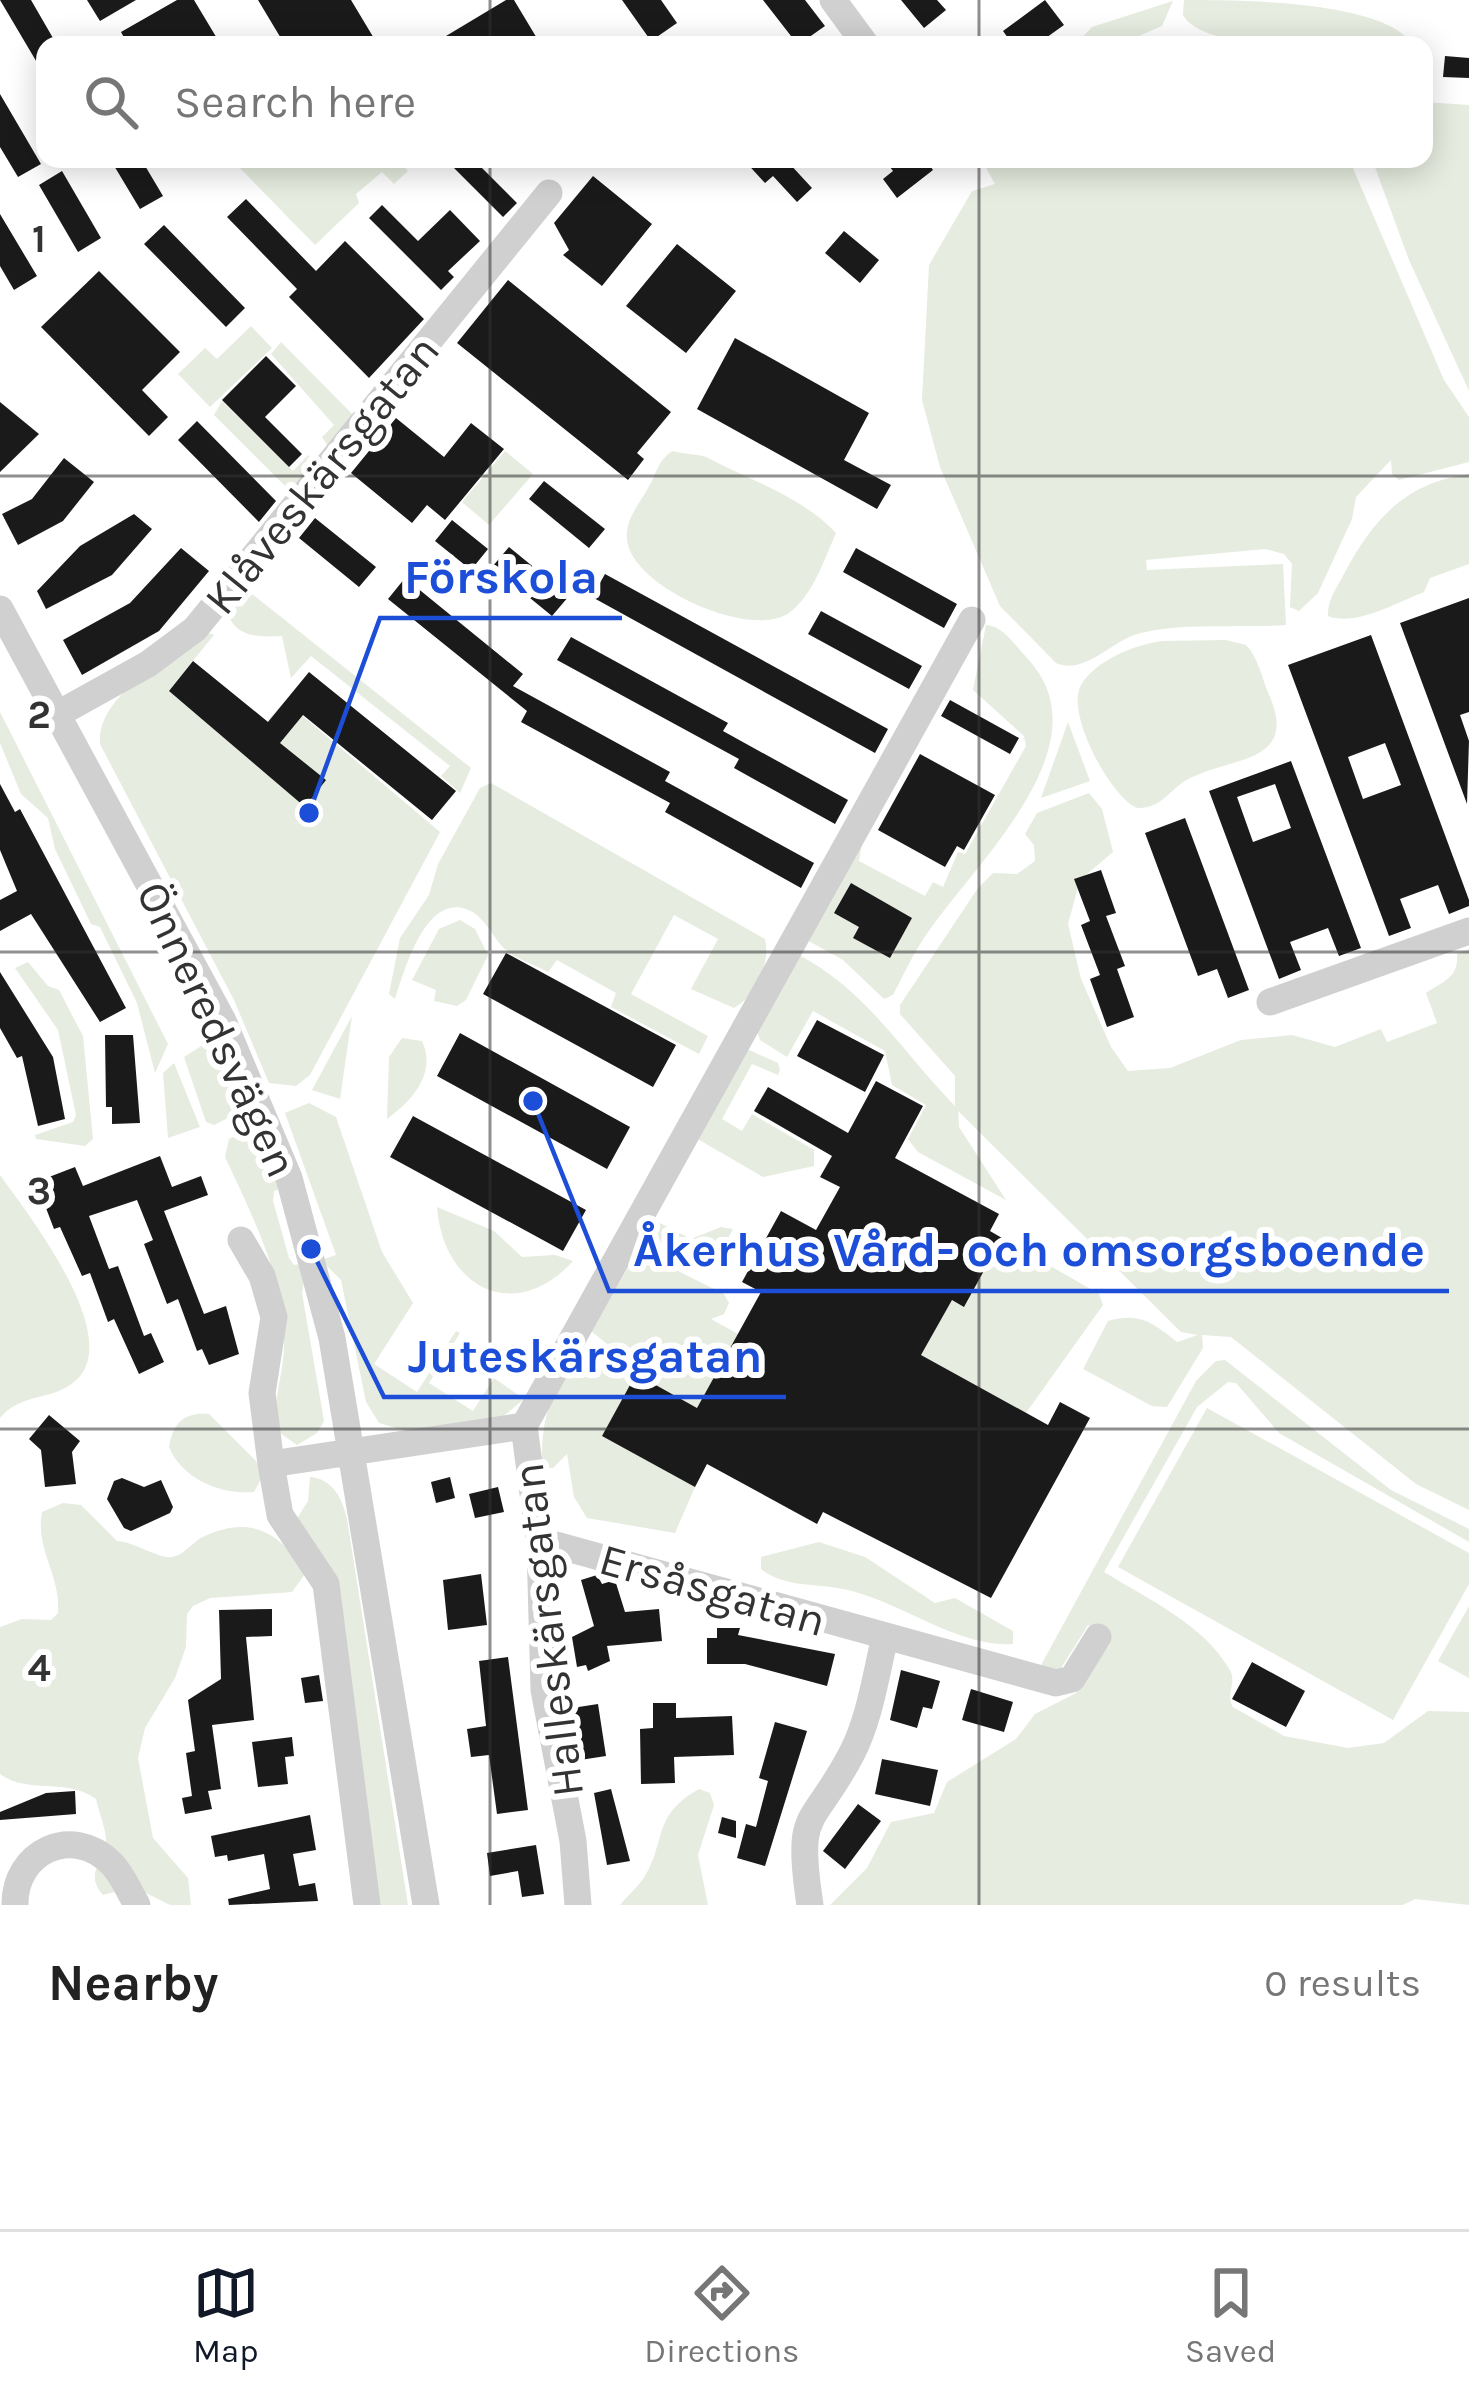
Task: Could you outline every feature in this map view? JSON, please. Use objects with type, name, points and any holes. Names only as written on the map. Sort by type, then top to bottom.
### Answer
[{"type":"street","points":[[833,0],[859,36]]},
{"type":"street","name":"Klåveskärsgatan","points":[[58,714],[148,664],[195,629],[549,193]]},
{"type":"street","name":"Önneredsvägen","points":[[0,609],[231,1037],[278,1150],[320,1286],[353,1451],[426,1905]]},
{"type":"street","points":[[271,1464],[524,1426],[972,620]]},
{"type":"street","points":[[1270,1002],[1469,931]]},
{"type":"street","points":[[241,1240],[262,1276],[274,1317],[269,1373],[262,1393],[280,1515],[326,1584],[367,1905]]},
{"type":"street","name":"Halleskärsgatan","points":[[524,1426],[539,1546],[544,1690],[573,1841],[578,1905]]},
{"type":"street","name":"Ersåsgatan","points":[[539,1546],[556,1545],[1065,1683],[1080,1669],[1098,1636]]},
{"type":"street","name":"Ersåsgatan","points":[[810,1905],[802,1844],[808,1817],[861,1732],[885,1637]]},
{"type":"street","points":[[15,1905],[15,1884],[28,1861],[64,1846],[95,1852],[110,1863],[137,1905]]},
{"type":"shaded area","points":[[1184,0],[1272,2],[1373,19],[1403,36],[1219,36],[1198,28],[1183,15]]},
{"type":"shaded area","points":[[1173,1],[1162,26],[1139,36],[1084,36],[1092,27]]},
{"type":"shaded area","points":[[1433,103],[1469,105],[1469,391],[1409,260],[1375,168],[1433,168]]},
{"type":"shaded area","points":[[240,168],[408,171],[394,184],[382,172],[356,194],[359,203],[315,245]]},
{"type":"shaded area","points":[[986,168],[1353,168],[1444,380],[1469,417],[1469,462],[1399,480],[1392,474],[1391,460],[1356,497],[1352,519],[1318,593],[1299,611],[1290,607],[1292,564],[1284,554],[1265,549],[1146,560],[1147,570],[1283,564],[1286,625],[1150,631],[1125,639],[1086,662],[1056,663],[1000,606],[940,467],[922,400],[929,265],[972,191],[995,184]]},
{"type":"shaded area","points":[[251,326],[272,348],[210,407],[178,374],[205,348],[217,359]]},
{"type":"shaded area","points":[[281,342],[358,420],[331,451],[322,437],[334,425],[271,354]]},
{"type":"shaded area","points":[[222,401],[293,471],[308,455],[315,462],[290,491],[214,415]]},
{"type":"shaded area","points":[[505,451],[533,474],[489,525],[462,502]]},
{"type":"shaded area","points":[[673,451],[706,457],[776,491],[836,533],[811,587],[789,613],[771,620],[721,614],[669,590],[633,557],[627,539],[630,519],[661,463]]},
{"type":"shaded area","points":[[1469,474],[1469,564],[1430,578],[1424,592],[1376,612],[1339,619],[1328,616],[1336,588],[1380,520],[1427,486]]},
{"type":"shaded area","points":[[247,590],[471,768],[460,793],[441,776],[450,766],[311,656],[291,678],[282,636],[256,636],[236,627],[227,612]]},
{"type":"shaded area","points":[[986,625],[1014,643],[1048,693],[1052,729],[1043,767],[999,841],[924,938],[893,995],[884,999],[843,960],[805,939],[862,843],[859,861],[925,896],[933,882],[943,887],[958,852],[965,854],[1026,746],[1024,736],[973,690]]},
{"type":"shaded area","points":[[209,633],[214,635],[128,740],[193,661],[267,721],[285,701],[440,832],[310,1075],[296,1086],[269,1083],[234,1000],[100,744],[102,725],[123,693]]},
{"type":"shaded area","points":[[1226,640],[1246,645],[1270,697],[1275,736],[1254,756],[1202,773],[1158,803],[1137,808],[1103,771],[1085,733],[1078,698],[1081,685],[1106,661],[1163,641]]},
{"type":"shaded area","points":[[0,712],[168,1044],[155,1073],[137,1003],[100,927],[91,924],[55,849],[48,818],[21,794],[0,743]]},
{"type":"shaded area","points":[[1068,722],[1090,781],[1041,798]]},
{"type":"shaded area","points":[[491,783],[765,939],[760,978],[734,1008],[691,989],[718,939],[674,915],[631,994],[708,1036],[699,1054],[611,1007],[616,993],[557,960],[548,972],[510,953],[466,909],[451,908],[427,924],[395,999],[389,994],[400,938],[429,895],[438,864],[480,788]]},
{"type":"shaded area","points":[[1089,793],[1102,809],[1113,852],[1080,880],[1068,924],[1081,979],[1111,1047],[1128,1071],[1170,1068],[1241,1040],[1292,1035],[1335,1047],[1381,1029],[1387,1042],[1437,1023],[1426,993],[1449,978],[1457,954],[1469,949],[1469,1510],[1416,1484],[1231,1337],[1202,1335],[1203,1348],[1167,1407],[1152,1406],[1083,1369],[1108,1321],[1146,1321],[1177,1342],[1198,1335],[1181,1332],[958,1111],[959,1127],[1006,1200],[918,1152],[908,1139],[926,1105],[892,1085],[885,1051],[813,1011],[787,1057],[760,1040],[757,1031],[797,954],[864,1004],[955,1106],[955,1076],[900,1014],[900,1005],[978,888],[993,873],[1017,874],[1035,861],[1034,845],[1025,834],[1037,813]]},
{"type":"shaded area","points":[[460,920],[475,929],[488,955],[466,1000],[457,1006],[434,1001],[436,990],[412,980],[439,929]]},
{"type":"shaded area","points":[[28,962],[48,986],[59,990],[83,1036],[93,1139],[85,1146],[36,1139],[35,1135],[73,1122],[76,1115],[58,1030],[15,968]]},
{"type":"shaded area","points":[[352,1016],[340,1099],[312,1090]]},
{"type":"shaded area","points":[[402,1038],[422,1041],[424,1075],[413,1095],[387,1119],[389,1057]]},
{"type":"shaded area","points":[[206,1043],[235,1093],[238,1113],[214,1125],[206,1122],[184,1057]]},
{"type":"shaded area","points":[[747,1049],[778,1063],[780,1070],[778,1075],[752,1064],[722,1119],[742,1131],[752,1114],[814,1150],[814,1166],[763,1177],[696,1138]]},
{"type":"shaded area","points":[[174,1063],[200,1127],[168,1138],[163,1073]]},
{"type":"shaded area","points":[[309,1103],[336,1117],[382,1252],[413,1303],[374,1364],[417,1392],[456,1331],[460,1333],[429,1383],[473,1411],[494,1378],[524,1399],[499,1420],[413,1433],[379,1423],[366,1402],[341,1280],[321,1260],[336,1255],[285,1113]]},
{"type":"shaded area","points":[[249,1129],[264,1168],[283,1188],[274,1191],[273,1201],[289,1258],[294,1265],[307,1263],[302,1293],[324,1421],[317,1433],[297,1445],[277,1431],[284,1347],[273,1273],[225,1157],[229,1139]]},
{"type":"shaded area","points":[[0,1175],[67,1277],[89,1337],[87,1363],[74,1382],[17,1404],[0,1418]]},
{"type":"shaded area","points":[[437,1207],[494,1231],[522,1257],[555,1255],[573,1261],[551,1280],[528,1291],[486,1288],[467,1277],[453,1259]]},
{"type":"shaded area","points":[[650,1218],[691,1239],[721,1227],[733,1229],[712,1267],[704,1268],[651,1238]]},
{"type":"shaded area","points":[[1002,1238],[1099,1294],[1103,1305],[1026,1413],[921,1355],[952,1300],[965,1306]]},
{"type":"shaded area","points":[[638,1251],[724,1294],[729,1303],[724,1314],[711,1319],[738,1334],[697,1408],[636,1375],[695,1487],[675,1533],[587,1518],[574,1497],[567,1454],[553,1468],[542,1468],[543,1433],[555,1394],[580,1352],[593,1353],[599,1364],[612,1348],[591,1331]]},
{"type":"shaded area","points":[[1225,1360],[1391,1490],[1469,1529],[1469,1542],[1279,1433],[1236,1383],[1228,1382],[1197,1407],[1104,1572],[1206,1639],[1230,1670],[1233,1707],[1284,1736],[1348,1748],[1384,1743],[1428,1711],[1469,1712],[1469,1905],[1415,1899],[1403,1905],[830,1905],[867,1868],[891,1822],[934,1813],[947,1782],[1016,1739],[1035,1714],[1076,1693],[1110,1644],[1088,1625],[1058,1673],[1040,1667],[1196,1381],[1216,1361]]},
{"type":"shaded area","points":[[1207,1408],[1469,1553],[1469,1584],[1393,1720],[1118,1567]]},
{"type":"shaded area","points":[[209,1414],[256,1461],[262,1477],[254,1492],[204,1483],[175,1458],[169,1447],[177,1425],[187,1417]]},
{"type":"shaded area","points":[[310,1477],[325,1481],[335,1491],[347,1519],[408,1905],[377,1905],[335,1576],[296,1520],[308,1501]]},
{"type":"shaded area","points":[[63,1503],[81,1505],[117,1541],[166,1557],[220,1530],[250,1528],[275,1538],[305,1574],[292,1592],[210,1598],[193,1606],[187,1614],[186,1647],[175,1678],[145,1728],[138,1758],[153,1838],[188,1878],[191,1905],[170,1905],[134,1887],[103,1895],[95,1873],[106,1839],[96,1799],[72,1789],[23,1784],[0,1774],[0,1627],[22,1619],[51,1620],[58,1613],[41,1526],[42,1512]]},
{"type":"shaded area","points":[[819,1542],[865,1557],[935,1603],[955,1598],[1013,1631],[1013,1644],[971,1639],[864,1595],[790,1582],[761,1569],[761,1557]]},
{"type":"shaded area","points":[[1469,1606],[1469,1678],[1438,1661]]},
{"type":"shaded area","points":[[699,1789],[710,1793],[714,1805],[698,1855],[708,1905],[620,1905],[645,1876],[667,1819]]},
{"type":"building","points":[[0,0],[31,0],[52,36],[36,36],[36,61]]},
{"type":"building","points":[[87,0],[136,0],[100,21]]},
{"type":"building","points":[[177,0],[194,0],[216,36],[123,36],[121,32]]},
{"type":"building","points":[[258,0],[351,0],[373,36],[280,36]]},
{"type":"building","points":[[506,0],[514,0],[536,36],[446,36]]},
{"type":"building","points":[[622,0],[661,0],[677,23],[658,36],[647,36]]},
{"type":"building","points":[[763,0],[805,0],[825,26],[811,36],[791,36]]},
{"type":"building","points":[[901,0],[937,0],[946,10],[924,28]]},
{"type":"building","points":[[1045,0],[1064,25],[1049,36],[1007,36],[1003,31]]},
{"type":"building","points":[[1445,56],[1469,58],[1469,78],[1443,77]]},
{"type":"building","points":[[0,94],[36,155],[36,167],[18,177],[0,147]]},
{"type":"building","points":[[115,168],[146,168],[163,196],[140,209]]},
{"type":"building","points":[[454,168],[482,168],[517,203],[503,217]]},
{"type":"building","points":[[751,168],[794,168],[812,188],[797,202],[773,176],[765,183]]},
{"type":"building","points":[[891,168],[933,170],[897,198],[883,179]]},
{"type":"building","points":[[62,171],[101,238],[78,252],[39,185]]},
{"type":"building","points":[[593,176],[652,224],[602,286],[563,255],[569,250],[554,223]]},
{"type":"building","points":[[246,199],[316,271],[345,241],[424,319],[369,378],[289,297],[297,289],[227,217]]},
{"type":"building","points":[[382,205],[418,241],[450,210],[480,241],[448,271],[454,277],[441,290],[369,218]]},
{"type":"building","points":[[0,214],[37,276],[14,290],[0,266]]},
{"type":"building","points":[[164,225],[245,308],[226,327],[144,244]]},
{"type":"building","points":[[844,231],[879,260],[860,283],[825,253]]},
{"type":"building","points":[[677,244],[736,291],[686,353],[626,306]]},
{"type":"building","points":[[99,271],[180,352],[142,390],[168,417],[149,436],[41,327]]},
{"type":"building","points":[[508,280],[671,412],[637,453],[644,459],[628,480],[457,343]]},
{"type":"building","points":[[735,338],[869,413],[844,460],[891,485],[877,509],[697,409]]},
{"type":"building","points":[[266,356],[296,386],[265,417],[302,454],[289,467],[222,400]]},
{"type":"building","points":[[0,402],[39,434],[0,472]]},
{"type":"building","points":[[396,418],[444,457],[471,423],[504,449],[445,520],[427,505],[412,523],[351,473]]},
{"type":"building","points":[[197,421],[276,501],[259,522],[178,440]]},
{"type":"building","points":[[64,458],[94,482],[63,521],[18,545],[2,514],[32,499]]},
{"type":"building","points":[[544,481],[605,529],[589,548],[529,499]]},
{"type":"building","points":[[134,514],[152,529],[112,575],[46,609],[37,591],[80,546]]},
{"type":"building","points":[[315,518],[376,567],[359,587],[299,538]]},
{"type":"building","points":[[452,520],[488,549],[471,570],[435,541]]},
{"type":"building","points":[[509,547],[569,596],[552,616],[492,567]]},
{"type":"building","points":[[181,548],[209,571],[159,631],[82,675],[63,640],[130,603]]},
{"type":"building","points":[[856,548],[957,604],[944,628],[843,572]]},
{"type":"building","points":[[605,574],[888,729],[875,753],[592,597]]},
{"type":"building","points":[[405,578],[523,674],[513,686],[670,772],[665,781],[814,863],[801,888],[665,812],[670,803],[521,722],[527,711],[388,599]]},
{"type":"building","points":[[1469,598],[1469,712],[1460,715],[1469,741],[1467,804],[1400,623]]},
{"type":"building","points":[[821,611],[922,666],[909,689],[808,634]]},
{"type":"building","points":[[1371,635],[1469,906],[1449,914],[1438,885],[1400,899],[1411,928],[1389,936],[1288,665]],"holes":[[[1385,743],[1401,785],[1363,799],[1348,757]]]},
{"type":"building","points":[[571,637],[728,723],[723,731],[848,800],[835,824],[734,768],[739,759],[557,660]]},
{"type":"building","points":[[193,661],[268,722],[309,672],[456,791],[432,820],[303,715],[280,743],[326,780],[305,807],[169,691]]},
{"type":"building","points":[[950,700],[1019,738],[1010,754],[941,716]]},
{"type":"building","points":[[920,754],[995,795],[964,850],[957,846],[945,867],[878,830]]},
{"type":"building","points":[[1291,761],[1361,948],[1339,956],[1328,928],[1290,942],[1301,970],[1279,979],[1209,791]],"holes":[[[1275,784],[1291,828],[1253,842],[1237,797]]]},
{"type":"building","points":[[0,784],[15,812],[20,809],[126,1008],[100,1022],[31,914],[0,931],[0,900],[17,891],[0,850]]},
{"type":"building","points":[[1185,818],[1249,990],[1228,998],[1217,969],[1198,976],[1145,833]]},
{"type":"building","points":[[1101,870],[1116,913],[1106,916],[1125,966],[1117,969],[1134,1017],[1107,1027],[1090,979],[1100,975],[1081,925],[1090,921],[1074,879]]},
{"type":"building","points":[[851,883],[912,918],[890,958],[853,938],[859,927],[834,913]]},
{"type":"building","points":[[506,953],[676,1045],[653,1087],[483,994]]},
{"type":"building","points":[[0,972],[53,1057],[65,1119],[38,1126],[22,1056],[17,1058],[0,1028]]},
{"type":"building","points":[[817,1020],[884,1055],[865,1092],[797,1056]]},
{"type":"building","points":[[460,1033],[630,1127],[607,1169],[437,1076]]},
{"type":"building","points":[[105,1035],[133,1035],[140,1123],[112,1124],[112,1107],[106,1107]]},
{"type":"building","points":[[876,1081],[923,1106],[895,1158],[999,1214],[990,1231],[1002,1238],[964,1307],[952,1300],[921,1355],[1048,1425],[1060,1402],[1090,1418],[991,1598],[823,1512],[817,1524],[707,1464],[695,1487],[602,1436],[636,1374],[697,1408],[761,1292],[742,1282],[781,1211],[816,1230],[840,1187],[820,1177],[832,1156],[754,1111],[768,1087],[848,1133]]},
{"type":"building","points":[[413,1116],[586,1210],[563,1251],[390,1157]]},
{"type":"building","points":[[160,1156],[172,1187],[201,1176],[208,1195],[164,1211],[204,1314],[226,1306],[239,1354],[209,1365],[202,1349],[197,1351],[178,1299],[167,1304],[144,1244],[153,1240],[137,1200],[89,1216],[109,1269],[118,1266],[144,1336],[151,1333],[164,1362],[139,1374],[114,1319],[108,1322],[90,1273],[82,1276],[60,1227],[54,1229],[36,1182],[75,1167],[83,1186]]},
{"type":"building","points":[[49,1415],[80,1441],[72,1452],[76,1484],[45,1487],[41,1450],[29,1439]]},
{"type":"building","points":[[450,1477],[455,1498],[436,1503],[431,1482]]},
{"type":"building","points":[[122,1478],[144,1487],[161,1480],[173,1507],[170,1513],[131,1531],[124,1528],[107,1499],[114,1481]]},
{"type":"building","points":[[498,1487],[504,1512],[475,1518],[469,1494]]},
{"type":"building","points":[[481,1574],[487,1625],[448,1630],[443,1580]]},
{"type":"building","points":[[597,1575],[602,1584],[615,1580],[625,1612],[659,1609],[662,1641],[607,1646],[610,1661],[588,1671],[586,1665],[577,1667],[572,1637],[594,1626],[581,1580]]},
{"type":"building","points":[[272,1609],[272,1636],[246,1637],[254,1720],[212,1725],[221,1789],[208,1791],[212,1809],[185,1814],[182,1798],[192,1796],[186,1753],[195,1751],[188,1700],[221,1679],[219,1610]]},
{"type":"building","points":[[717,1628],[740,1628],[738,1635],[835,1654],[827,1686],[745,1664],[707,1664],[707,1638],[717,1638]]},
{"type":"building","points":[[508,1657],[528,1810],[497,1814],[489,1755],[471,1757],[467,1729],[486,1726],[479,1661]]},
{"type":"building","points":[[1252,1662],[1305,1691],[1286,1727],[1232,1699]]},
{"type":"building","points":[[901,1670],[940,1681],[932,1709],[923,1707],[917,1728],[890,1720]]},
{"type":"building","points":[[319,1675],[323,1701],[305,1703],[301,1678]]},
{"type":"building","points":[[971,1689],[1013,1702],[1004,1732],[962,1720]]},
{"type":"building","points":[[653,1703],[676,1703],[676,1718],[732,1716],[734,1755],[674,1757],[675,1783],[641,1784],[640,1729],[653,1728]]},
{"type":"building","points":[[598,1704],[606,1756],[580,1760],[572,1708]]},
{"type":"building","points":[[775,1722],[807,1731],[765,1866],[737,1858],[746,1824],[756,1827],[768,1781],[759,1778]]},
{"type":"building","points":[[292,1737],[294,1756],[285,1757],[288,1784],[258,1787],[252,1742]]},
{"type":"building","points":[[882,1759],[938,1770],[930,1806],[875,1794]]},
{"type":"building","points":[[611,1789],[630,1861],[607,1865],[594,1793]]},
{"type":"building","points":[[75,1791],[76,1814],[0,1820],[0,1812],[46,1793]]},
{"type":"building","points":[[858,1804],[881,1821],[845,1869],[823,1851]]},
{"type":"building","points":[[310,1815],[316,1850],[293,1854],[299,1886],[315,1883],[318,1901],[229,1905],[228,1899],[270,1889],[264,1854],[228,1861],[227,1855],[215,1857],[211,1836]]},
{"type":"building","points":[[722,1817],[736,1821],[736,1838],[718,1833]]},
{"type":"building","points":[[536,1845],[544,1894],[522,1897],[518,1871],[490,1876],[487,1853]]},
{"type":"place","name":"Förskola","points":[[309,813]]},
{"type":"place","name":"Åkerhus Vård- och omsorgsboende","points":[[533,1101]]},
{"type":"place","name":"Juteskärsgatan","points":[[311,1249]]}]
